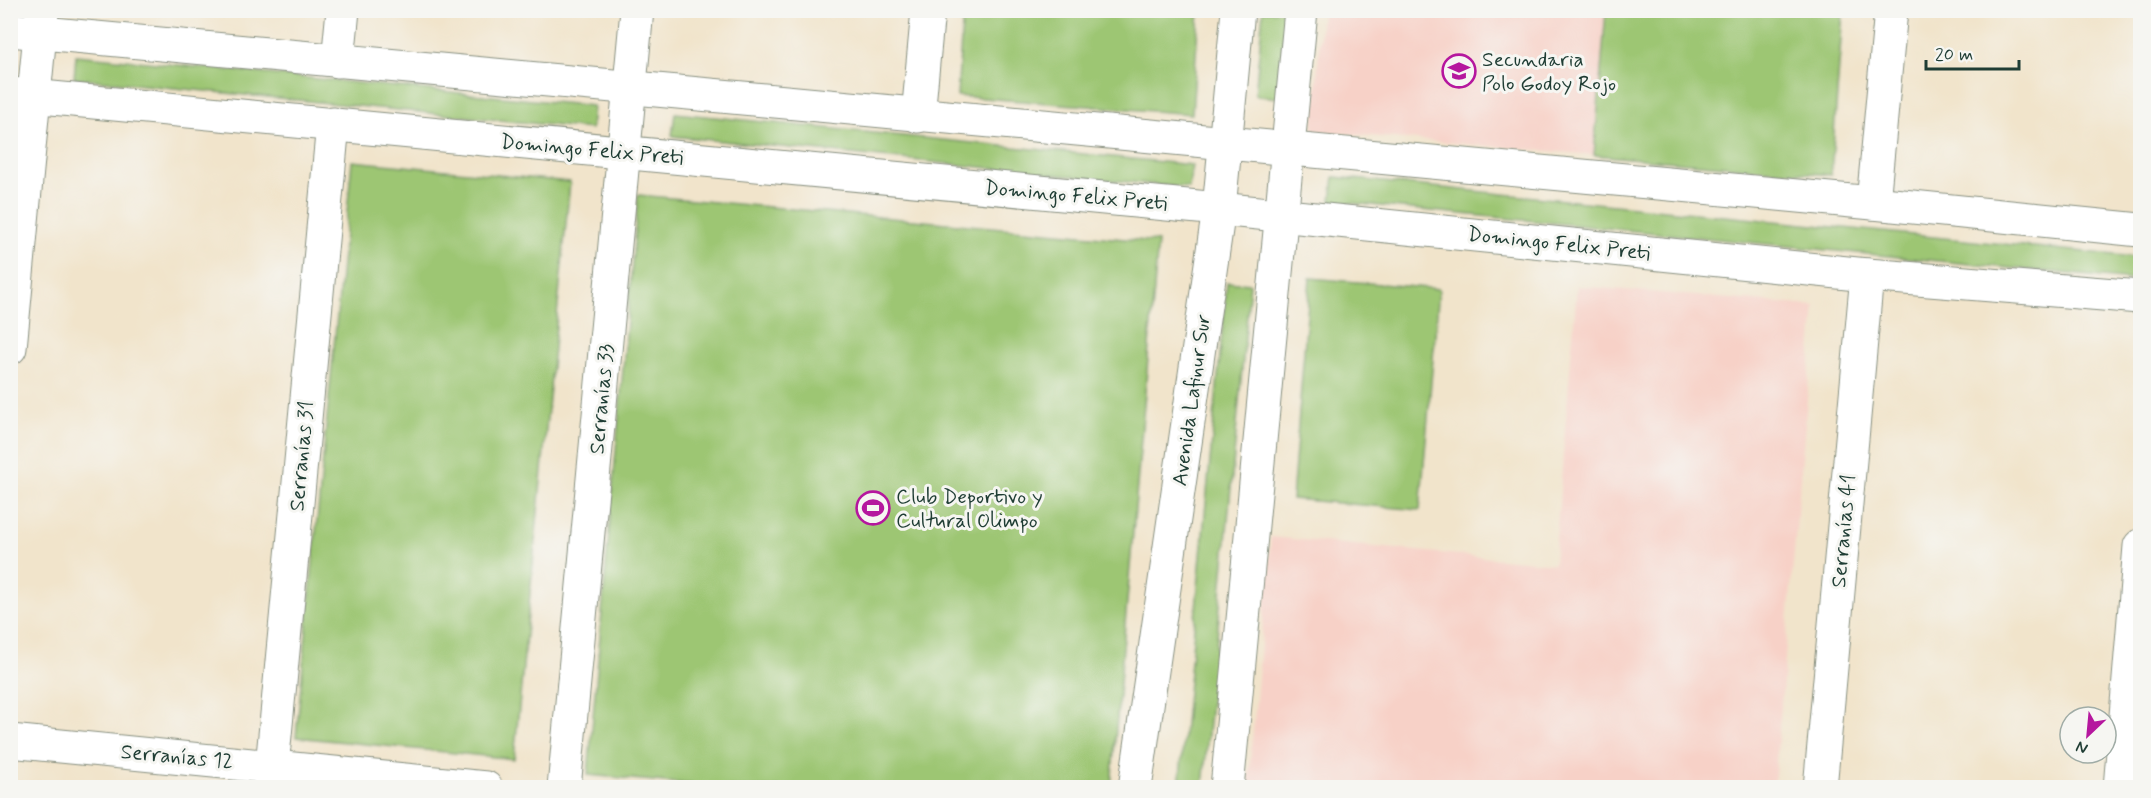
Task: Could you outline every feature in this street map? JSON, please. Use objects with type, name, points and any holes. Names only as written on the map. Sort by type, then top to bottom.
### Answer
[{"type":"street","points":[[338,61],[343,10]]},
{"type":"street","name":"Serranías 33","points":[[564,788],[637,10]]},
{"type":"street","points":[[918,116],[928,10]]},
{"type":"street","name":"Avenida Lafinur Sur","points":[[1135,788],[1219,209],[1238,10]]},
{"type":"street","points":[[1227,788],[1301,10]]},
{"type":"street","points":[[1873,203],[1890,10]]},
{"type":"street","points":[[10,348],[22,95],[31,24],[338,61],[1873,203],[2140,230]]},
{"type":"street","name":"Domingo Felix Preti","points":[[22,95],[1282,215],[1867,275],[2140,297]]},
{"type":"street","name":"Serranías 31","points":[[271,776],[333,124]]},
{"type":"street","name":"Serranías 41","points":[[1820,788],[1867,275]]},
{"type":"street","points":[[2120,788],[2140,546]]},
{"type":"street","name":"Serranías 12","points":[[10,741],[271,776],[486,788]]},
{"type":"shaded area","name":"Secundaria Polo Godoy Rojo","points":[[1322,11],[1606,11],[1594,155],[1313,131]]},
{"type":"shaded area","points":[[1577,286],[1815,306],[1774,787],[1248,787],[1271,537],[1554,564]]},
{"type":"green space","points":[[963,11],[1199,11],[1192,114],[957,96]]},
{"type":"green space","points":[[1263,11],[1286,11],[1278,98],[1255,95]]},
{"type":"green space","points":[[1606,11],[1843,11],[1831,175],[1594,155]]},
{"type":"green space","points":[[76,55],[593,106],[591,129],[74,78]]},
{"type":"green space","points":[[675,113],[1192,165],[1189,188],[672,136]]},
{"type":"green space","points":[[352,161],[570,182],[514,759],[296,737]]},
{"type":"green space","points":[[1334,177],[2134,257],[2132,280],[1331,201]]},
{"type":"green space","name":"Club Deportivo y Cultural Olimpo","points":[[638,195],[1158,242],[1111,787],[732,788],[588,775]]},
{"type":"green space","points":[[1310,278],[1439,289],[1420,510],[1292,499]]},
{"type":"green space","points":[[1227,282],[1250,284],[1203,787],[1179,787]]},
{"type":"place","name":"Secundaria Polo Godoy Rojo","points":[[1459,71]]},
{"type":"place","name":"Club Deportivo y Cultural Olimpo","points":[[873,508]]}]
